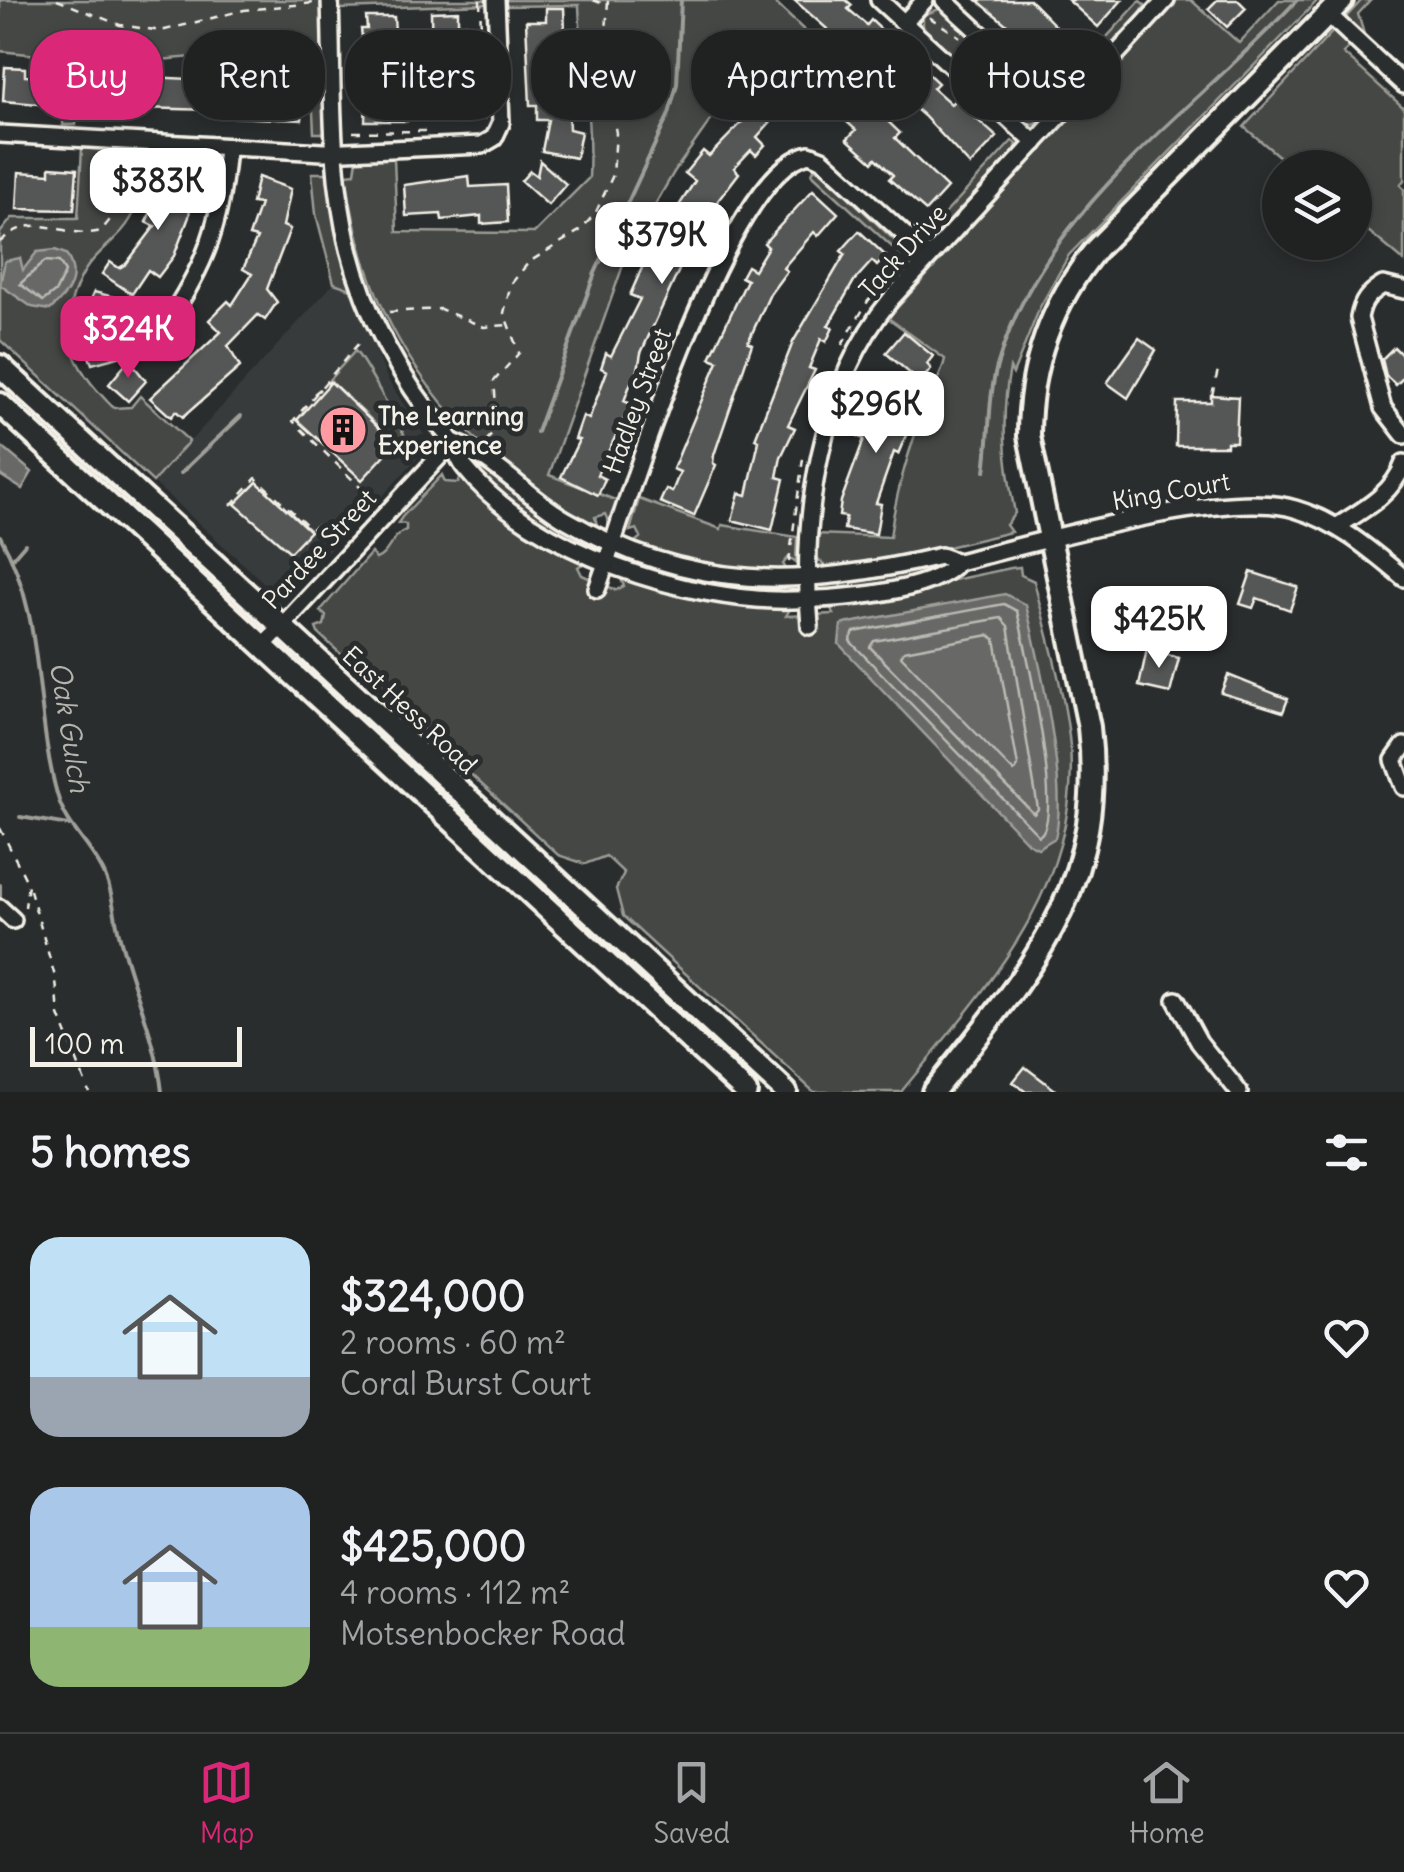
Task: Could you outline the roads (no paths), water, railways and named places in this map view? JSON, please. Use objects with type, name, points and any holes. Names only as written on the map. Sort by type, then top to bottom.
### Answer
[{"type":"main road","points":[[933,1092],[1036,962],[1074,885],[1086,838],[1093,767],[1089,726],[1031,458],[1030,400],[1045,336],[1065,292],[1120,223],[1336,7]]},
{"type":"main road","name":"East Hess Road","points":[[0,366],[786,1092]]},
{"type":"main road","points":[[0,404],[746,1092]]},
{"type":"street","points":[[0,134],[335,152],[472,146],[495,138],[501,123],[496,0]]},
{"type":"street","points":[[879,0],[1035,143]]},
{"type":"street","points":[[944,0],[976,30]]},
{"type":"street","name":"Tack Drive","points":[[1121,47],[1162,1]]},
{"type":"street","points":[[322,2],[346,234],[366,303],[400,370],[453,442],[463,466],[506,504],[556,538],[606,563],[706,593],[808,600],[928,581],[947,576],[958,562],[941,556],[808,581],[697,570],[613,544],[550,509],[476,451],[453,442]]},
{"type":"street","points":[[904,23],[925,6]]},
{"type":"street","points":[[1336,7],[1404,85]]},
{"type":"street","name":"Tack Drive","points":[[810,626],[810,498],[842,392],[875,320],[1056,120]]},
{"type":"street","points":[[164,327],[197,277],[214,241],[227,148]]},
{"type":"street","name":"Hadley Street","points":[[597,588],[714,268],[759,199],[797,158],[808,148],[929,257]]},
{"type":"street","points":[[1404,290],[1383,286],[1370,293],[1359,318],[1383,408],[1404,435]]},
{"type":"street","name":"Pardee Street","points":[[263,646],[453,442]]},
{"type":"street","points":[[1336,527],[1388,488],[1404,463]]},
{"type":"street","name":"King Court","points":[[958,562],[1047,540],[1246,502],[1292,508],[1336,527],[1404,578]]},
{"type":"street","points":[[1404,746],[1394,760],[1404,787]]},
{"type":"street","points":[[0,908],[13,920]]},
{"type":"street","points":[[1176,1000],[1199,1042],[1239,1092]]},
{"type":"water","points":[[55,250],[66,254],[73,278],[50,310],[32,307],[0,285],[5,261],[20,258],[23,270],[37,252]]},
{"type":"water","points":[[2,447],[32,472],[22,489],[0,475]]},
{"type":"water","points":[[1005,594],[1026,605],[1055,756],[1055,838],[1038,848],[1028,843],[839,644],[841,625]]},
{"type":"waterway","points":[[537,432],[595,273],[669,114],[677,84],[681,0]]},
{"type":"waterway","points":[[985,471],[997,366],[1019,309],[1048,258],[1124,167],[1297,0]]},
{"type":"waterway","points":[[181,473],[241,416]]},
{"type":"waterway","name":"Oak Gulch","points":[[0,536],[25,598],[57,794],[108,884],[162,1092]]},
{"type":"waterway","points":[[12,559],[25,544]]},
{"type":"waterway","points":[[20,817],[69,825]]},
{"type":"waterway","points":[[0,885],[0,896]]},
{"type":"place","name":"The Learning Experience","points":[[343,430]]}]
